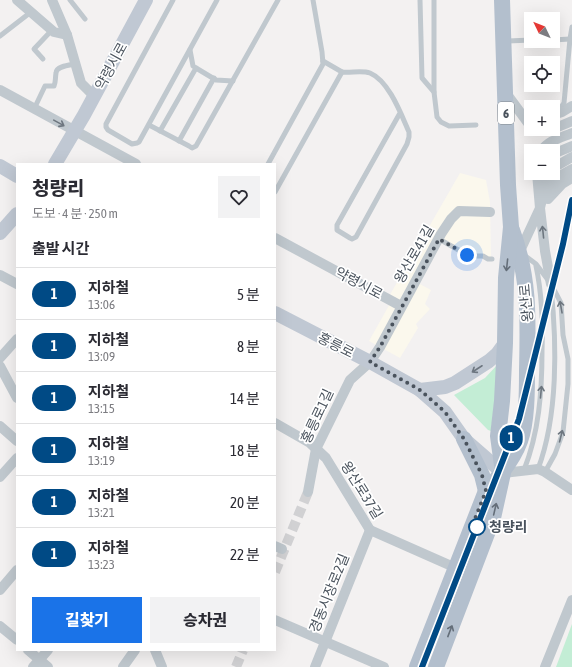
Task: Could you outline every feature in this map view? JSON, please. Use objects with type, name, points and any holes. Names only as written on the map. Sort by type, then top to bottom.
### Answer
[{"type":"main road","name":"약령시로","points":[[56,163],[146,0]]},
{"type":"main road","name":"왕산로","points":[[436,667],[493,518],[503,473],[498,436],[502,401],[505,343],[506,278],[511,227],[502,0]]},
{"type":"main road","points":[[0,166],[16,175]]},
{"type":"main road","points":[[0,233],[16,215]]},
{"type":"main road","name":"왕산로","points":[[416,667],[486,491],[503,473],[520,441],[524,420],[527,383],[528,316],[520,251],[511,227]]},
{"type":"main road","name":"홍릉로","points":[[276,314],[370,362],[420,390],[445,412],[464,439],[503,473]]},
{"type":"main road","points":[[420,390],[445,387],[455,383],[489,361],[497,354],[505,343]]},
{"type":"main road","points":[[464,439],[482,475],[486,491]]},
{"type":"street","points":[[17,0],[57,34],[67,35]]},
{"type":"street","points":[[52,0],[67,35],[81,83],[94,96]]},
{"type":"street","points":[[0,90],[134,163]]},
{"type":"street","points":[[505,92],[524,117]]},
{"type":"street","points":[[520,112],[524,113]]},
{"type":"street","points":[[560,128],[572,121]]},
{"type":"street","points":[[560,132],[572,133]]},
{"type":"street","points":[[560,151],[572,146]]},
{"type":"street","points":[[560,164],[572,157]]},
{"type":"street","points":[[520,251],[556,178],[572,169]]},
{"type":"street","points":[[540,208],[558,188],[572,178]]},
{"type":"street","points":[[538,180],[545,251],[551,284]]},
{"type":"street","points":[[540,208],[546,180]]},
{"type":"street","name":"왕산로41길","points":[[370,362],[380,347],[401,306],[451,219],[459,211],[490,212]]},
{"type":"street","name":"약령시로","points":[[276,239],[401,306]]},
{"type":"street","points":[[0,275],[16,283]]},
{"type":"street","points":[[0,358],[16,340]]},
{"type":"street","name":"홍릉로1길","points":[[308,492],[316,449],[350,380],[370,362]]},
{"type":"street","points":[[0,366],[16,396]]},
{"type":"street","name":"왕산로37길","points":[[276,425],[310,443],[326,458],[370,530],[456,568]]},
{"type":"street","points":[[0,426],[16,440]]},
{"type":"street","points":[[0,477],[16,459]]},
{"type":"street","points":[[503,473],[524,470],[542,470],[572,490]]},
{"type":"street","name":"경동시장로2길","points":[[315,667],[370,530]]},
{"type":"street","points":[[0,590],[16,571]]},
{"type":"street","points":[[545,667],[572,600]]},
{"type":"street","points":[[276,620],[384,667]]},
{"type":"street","points":[[0,626],[16,639]]},
{"type":"street","points":[[29,651],[36,663],[48,667]]},
{"type":"street","points":[[36,663],[47,651]]},
{"type":"street","points":[[123,667],[133,651]]},
{"type":"street","points":[[155,651],[162,667]]},
{"type":"lane","points":[[70,0],[85,19]]},
{"type":"lane","points":[[173,0],[106,124],[108,130],[135,144],[139,142],[149,125],[218,0]]},
{"type":"lane","points":[[149,125],[192,148],[196,146],[278,0]]},
{"type":"lane","points":[[269,163],[322,67],[323,61],[313,0]]},
{"type":"lane","points":[[420,0],[422,78],[434,92]]},
{"type":"lane","points":[[434,0],[434,92],[438,120],[449,126],[476,125]]},
{"type":"lane","points":[[0,36],[31,12]]},
{"type":"lane","points":[[567,106],[564,103],[572,27]]},
{"type":"lane","points":[[43,59],[34,49],[52,30]]},
{"type":"lane","points":[[560,40],[570,39]]},
{"type":"lane","points":[[504,41],[524,40]]},
{"type":"lane","points":[[190,50],[193,66],[219,81],[233,81]]},
{"type":"lane","points":[[323,61],[342,72],[366,72],[375,76],[390,93],[400,113],[409,132],[408,142],[356,236],[352,239],[337,230],[337,225],[400,113]]},
{"type":"lane","points":[[34,109],[45,86],[54,86],[56,71],[60,68],[76,64]]},
{"type":"lane","points":[[160,131],[196,68]]},
{"type":"lane","points":[[276,190],[342,72]]},
{"type":"lane","points":[[179,141],[214,78]]},
{"type":"lane","points":[[439,239],[469,256],[483,256],[488,259],[492,259]]},
{"type":"lane","points":[[520,251],[536,264],[551,284],[561,302],[563,335],[568,359],[568,384],[563,432],[555,454],[542,470]]},
{"type":"lane","points":[[524,470],[531,454],[538,423],[542,388],[543,324],[539,278],[536,264]]},
{"type":"lane","points":[[542,470],[552,414],[553,396],[554,316],[551,284]]},
{"type":"shaded area","points":[[460,173],[486,180],[490,202],[491,260],[483,257],[470,258],[439,240],[416,282],[431,290],[425,304],[430,309],[416,324],[418,328],[400,358],[369,341],[392,300],[388,298]]},
{"type":"green space","points":[[499,363],[491,431],[488,430],[454,395],[485,378]]},
{"type":"green space","points":[[572,624],[572,667],[556,667]]},
{"type":"tunnel","points":[[276,570],[308,492]]},
{"type":"tunnel","points":[[236,667],[243,651]]},
{"type":"metro line","name":"1","points":[[422,667],[519,419],[563,244],[572,200]]},
{"type":"place","name":"청량리","points":[[477,527]]},
{"type":"route","points":[[467,255],[439,239],[401,306],[380,347],[370,362],[420,390],[445,412],[464,439],[482,475],[486,491],[472,526],[477,527]]}]
